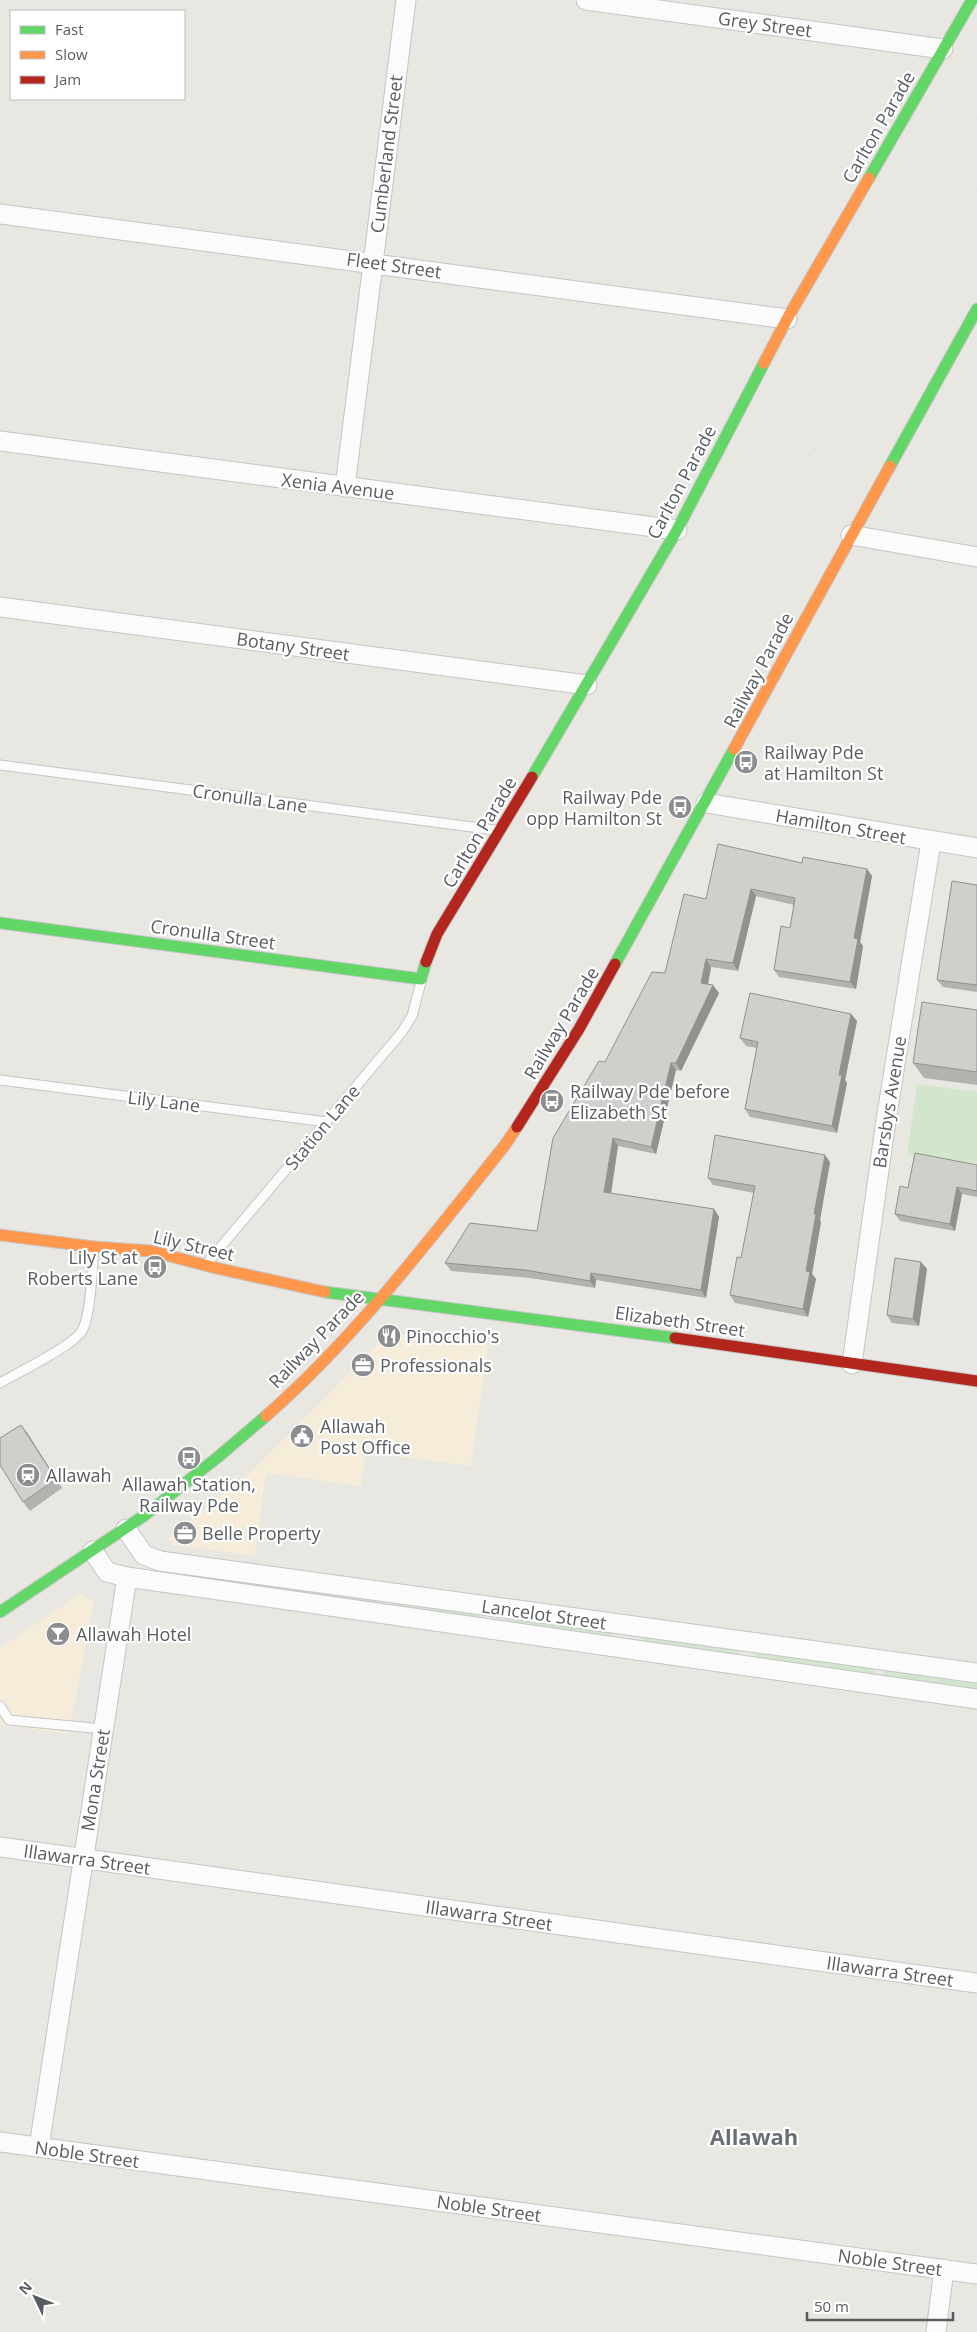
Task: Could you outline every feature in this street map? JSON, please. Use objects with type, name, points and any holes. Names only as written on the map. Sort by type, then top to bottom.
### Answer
[{"type":"main road","name":"Carlton Parade","points":[[421,979],[430,948],[587,686],[677,530],[787,319],[972,0]]},
{"type":"main road","name":"Railway Parade","points":[[0,1612],[126,1529],[218,1457],[272,1410],[327,1357],[378,1300],[464,1199],[505,1145],[579,1029],[706,804],[851,536],[977,309]]},
{"type":"main road","name":"Cronulla Street","points":[[0,923],[421,979]]},
{"type":"main road","name":"Lily Street","points":[[0,1235],[95,1247],[151,1251],[210,1267],[325,1292],[378,1300]]},
{"type":"main road","name":"Elizabeth Street","points":[[378,1300],[421,1302],[977,1381]]},
{"type":"street","name":"Cumberland Street","points":[[345,487],[406,0]]},
{"type":"street","name":"Grey Street","points":[[586,0],[944,49]]},
{"type":"street","name":"Fleet Street","points":[[0,214],[372,262],[787,319]]},
{"type":"street","name":"Xenia Avenue","points":[[0,441],[677,530]]},
{"type":"street","points":[[851,536],[977,557]]},
{"type":"street","name":"Botany Street","points":[[0,607],[587,686]]},
{"type":"street","name":"Hamilton Street","points":[[706,804],[977,848]]},
{"type":"street","name":"Barsbys Avenue","points":[[852,1364],[886,1120],[931,842]]},
{"type":"street","points":[[93,1551],[107,1572],[127,1577],[139,1569],[144,1555],[126,1529]]},
{"type":"street","name":"Lancelot Street","points":[[144,1555],[154,1560],[195,1566],[977,1673]]},
{"type":"street","name":"Lancelot Street","points":[[127,1577],[977,1699]]},
{"type":"street","name":"Mona Street","points":[[39,2147],[82,1858],[127,1577]]},
{"type":"street","name":"Illawarra Street","points":[[0,1847],[977,1984]]},
{"type":"street","name":"Noble Street","points":[[0,2142],[977,2274]]},
{"type":"street","points":[[936,2332],[944,2269]]},
{"type":"lane","name":"Cronulla Lane","points":[[0,765],[500,831]]},
{"type":"lane","name":"Station Lane","points":[[210,1267],[402,1032],[412,1016],[421,979]]},
{"type":"lane","name":"Lily Lane","points":[[0,1080],[327,1122]]},
{"type":"lane","points":[[0,1383],[66,1345],[82,1331],[87,1313],[95,1247]]},
{"type":"lane","points":[[0,1706],[10,1720],[103,1729]]},
{"type":"shaded area","points":[[390,1332],[488,1345],[471,1466],[366,1452],[361,1486],[266,1473],[255,1556],[170,1544],[168,1538],[255,1468]]},
{"type":"shaded area","points":[[80,1594],[94,1602],[69,1734],[0,1725],[0,1648]]},
{"type":"green space","points":[[917,1084],[977,1092],[977,1164],[907,1155]]},
{"type":"green space","points":[[155,1566],[260,1580],[259,1587],[154,1573]]},
{"type":"green space","points":[[286,1585],[376,1598],[375,1605],[285,1592]]},
{"type":"green space","points":[[392,1599],[479,1612],[478,1618],[391,1606]]},
{"type":"green space","points":[[507,1616],[613,1630],[612,1638],[506,1624]]},
{"type":"green space","points":[[643,1635],[739,1649],[738,1657],[641,1643]]},
{"type":"green space","points":[[756,1652],[875,1668],[873,1677],[755,1660]]},
{"type":"green space","points":[[885,1670],[977,1683],[977,1691],[884,1677]]},
{"type":"building","points":[[718,844],[802,863],[803,857],[867,869],[854,938],[858,939],[850,982],[774,970],[781,926],[790,928],[795,898],[751,889],[733,963],[706,959],[701,983],[713,985],[676,1063],[671,1063],[651,1147],[613,1138],[604,1192],[714,1209],[701,1290],[591,1273],[590,1281],[525,1270],[445,1263],[470,1223],[537,1231],[553,1138],[599,1061],[605,1062],[652,972],[665,973],[684,894],[706,899]]},
{"type":"building","points":[[952,881],[977,885],[977,985],[937,980]]},
{"type":"building","points":[[750,993],[851,1014],[839,1075],[842,1075],[832,1126],[745,1109],[758,1042],[740,1038]]},
{"type":"building","points":[[922,1002],[977,1010],[977,1072],[913,1063]]},
{"type":"building","points":[[715,1135],[825,1155],[814,1214],[816,1214],[806,1271],[810,1272],[803,1309],[730,1295],[737,1257],[741,1258],[755,1186],[708,1178]]},
{"type":"building","points":[[915,1153],[977,1165],[977,1191],[957,1187],[950,1224],[895,1214],[900,1186],[908,1188]]},
{"type":"building","points":[[895,1258],[921,1262],[913,1319],[887,1315]]},
{"type":"building","points":[[21,1425],[56,1479],[23,1502],[0,1465],[0,1438]]},
{"type":"railway","points":[[0,1438],[81,1389],[152,1341],[255,1257],[319,1198],[390,1114],[462,1018],[690,613],[856,333],[977,118]]},
{"type":"railway","points":[[0,1485],[85,1428],[142,1386],[260,1284],[320,1222],[402,1121],[472,1024],[701,621],[871,333],[977,145]]},
{"type":"railway","points":[[0,1504],[98,1438],[171,1382],[300,1267],[414,1131],[484,1032],[545,917],[977,166]]},
{"type":"railway","points":[[0,1554],[129,1458],[250,1352],[323,1273],[389,1190],[420,1147],[508,1014],[563,923],[977,190]]},
{"type":"traffic: fast","points":[[869,178],[972,0]]},
{"type":"traffic: fast","points":[[890,466],[977,309]]},
{"type":"traffic: fast","points":[[532,777],[677,530],[764,363]]},
{"type":"traffic: fast","points":[[615,964],[734,749]]},
{"type":"traffic: fast","points":[[0,923],[421,979],[426,962]]},
{"type":"traffic: fast","points":[[325,1292],[675,1338]]},
{"type":"traffic: fast","points":[[0,1612],[145,1515],[266,1416]]},
{"type":"traffic: slow","points":[[764,363],[787,319],[869,178]]},
{"type":"traffic: slow","points":[[734,749],[890,466]]},
{"type":"traffic: slow","points":[[266,1416],[331,1354],[391,1286],[449,1216],[517,1127]]},
{"type":"traffic: slow","points":[[0,1235],[95,1247],[151,1251],[216,1268]]},
{"type":"traffic: slow","points":[[216,1268],[325,1292]]},
{"type":"traffic: jam","points":[[426,962],[437,934],[532,777]]},
{"type":"traffic: jam","points":[[517,1127],[579,1029],[615,964]]},
{"type":"traffic: jam","points":[[675,1338],[977,1381]]},
{"type":"place","name":"Railway Pde at Hamilton St","points":[[746,762]]},
{"type":"place","name":"Railway Pde opp Hamilton St","points":[[680,807]]},
{"type":"place","name":"Railway Pde before Elizabeth St","points":[[552,1101]]},
{"type":"place","name":"Lily St at Roberts Lane","points":[[155,1267]]},
{"type":"place","name":"Pinocchio's","points":[[389,1336]]},
{"type":"place","name":"Professionals","points":[[363,1365]]},
{"type":"place","name":"Allawah Post Office","points":[[302,1436]]},
{"type":"place","name":"Allawah Station, Railway Pde","points":[[189,1458]]},
{"type":"place","name":"Allawah","points":[[28,1475]]},
{"type":"place","name":"Belle Property","points":[[185,1533]]},
{"type":"place","name":"Allawah Hotel","points":[[58,1634]]},
{"type":"district","name":"Allawah","points":[[754,2136]]}]
